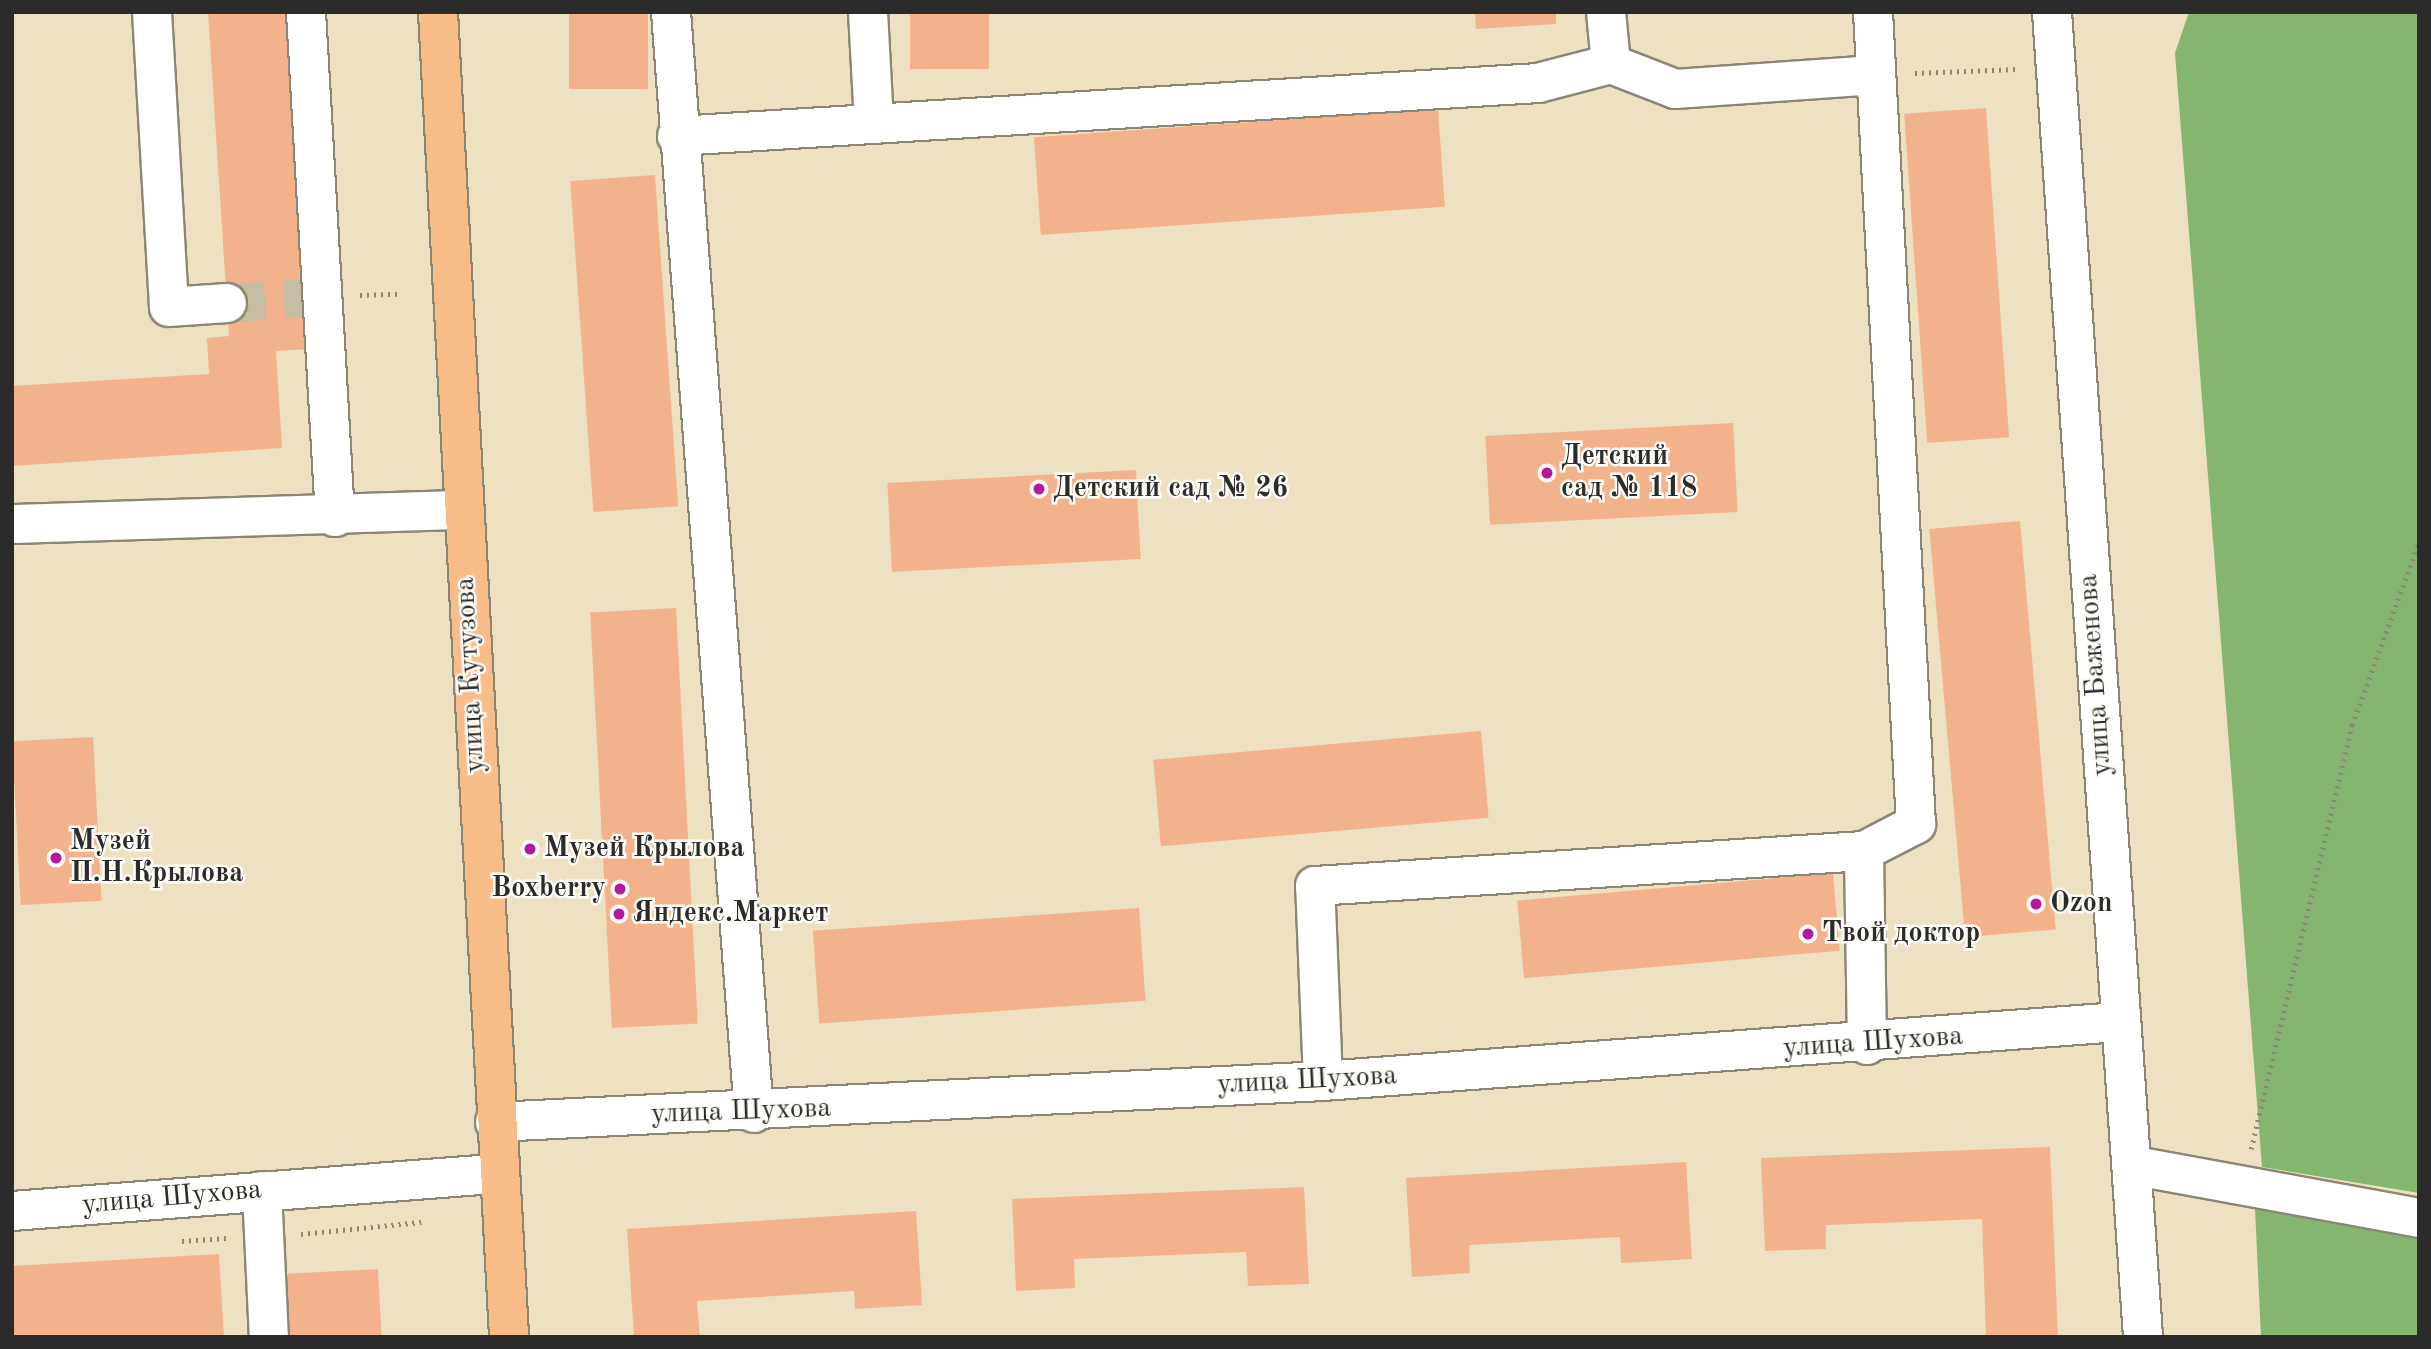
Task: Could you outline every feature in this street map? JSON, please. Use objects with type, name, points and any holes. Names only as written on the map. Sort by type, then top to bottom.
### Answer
[{"type":"main road","name":"улица Кутузова","points":[[438,12],[462,510],[509,1337]]},
{"type":"street","points":[[152,12],[169,307],[227,303]]},
{"type":"street","points":[[306,12],[315,297],[335,517]]},
{"type":"street","points":[[671,12],[677,136],[754,1113]]},
{"type":"street","points":[[868,12],[874,124]]},
{"type":"street","points":[[1606,12],[1611,64]]},
{"type":"street","points":[[1323,1081],[1315,886],[1864,851],[1916,824],[1873,12]]},
{"type":"street","name":"улица Баженова","points":[[2052,12],[2118,1022],[2136,1166],[2143,1337]]},
{"type":"street","points":[[677,136],[1538,83],[1611,64],[1675,89],[1876,75]]},
{"type":"street","points":[[12,524],[335,517],[462,510]]},
{"type":"street","points":[[1864,851],[1867,1045]]},
{"type":"street","name":"улица Шухова","points":[[495,1122],[754,1113],[1323,1081],[1867,1045],[2118,1022]]},
{"type":"street","points":[[2136,1166],[2241,1190],[2419,1218]]},
{"type":"street","name":"улица Шухова","points":[[12,1211],[498,1174]]},
{"type":"street","points":[[262,1191],[269,1337]]},
{"type":"path","points":[[1876,75],[2057,67]]},
{"type":"path","points":[[2241,1190],[2352,725],[2419,542]]},
{"type":"green space","points":[[2189,12],[2419,14],[2419,1193],[2262,1167],[2175,53]]},
{"type":"green space","points":[[2255,1208],[2419,1234],[2419,1337],[2261,1337]]},
{"type":"building","points":[[208,12],[290,12],[311,349],[276,351],[282,448],[12,466],[12,386],[209,374],[207,338],[229,336]]},
{"type":"building","points":[[569,12],[648,12],[648,89],[569,89]]},
{"type":"building","points":[[910,12],[989,12],[989,69],[910,69]]},
{"type":"building","points":[[1475,12],[1556,12],[1556,24],[1476,29]]},
{"type":"building","points":[[1986,108],[2009,437],[1927,443],[1904,114]]},
{"type":"building","points":[[1438,109],[1445,207],[1041,235],[1034,137]]},
{"type":"building","points":[[655,175],[678,506],[593,512],[570,181]]},
{"type":"building","points":[[1733,423],[1738,512],[1490,525],[1485,436]]},
{"type":"building","points":[[1136,470],[1141,559],[892,572],[887,483]]},
{"type":"building","points":[[2020,521],[2056,929],[1965,937],[1929,529]]},
{"type":"building","points":[[676,608],[698,1023],[612,1028],[590,613]]},
{"type":"building","points":[[1481,731],[1489,818],[1161,846],[1153,760]]},
{"type":"building","name":"Музей П.Н.Крылова","points":[[93,737],[102,901],[21,905],[12,741]]},
{"type":"building","points":[[1833,873],[1840,951],[1524,978],[1517,901]]},
{"type":"building","points":[[1139,908],[1145,1001],[819,1024],[813,931]]},
{"type":"building","points":[[2050,1147],[2058,1337],[1986,1337],[1982,1219],[1826,1225],[1826,1249],[1765,1251],[1761,1158]]},
{"type":"building","points":[[1686,1162],[1692,1259],[1621,1263],[1620,1237],[1469,1245],[1470,1273],[1412,1277],[1406,1178]]},
{"type":"building","points":[[1304,1187],[1309,1284],[1248,1286],[1246,1252],[1074,1259],[1075,1288],[1016,1291],[1012,1199]]},
{"type":"building","points":[[916,1211],[922,1305],[855,1309],[854,1291],[697,1301],[700,1337],[634,1337],[627,1229]]},
{"type":"building","points":[[219,1254],[224,1337],[12,1337],[12,1266]]},
{"type":"building","points":[[378,1269],[382,1337],[289,1337],[286,1274]]},
{"type":"tunnel","points":[[227,303],[308,298]]},
{"type":"place","name":"Детский сад № 118","points":[[1547,473]]},
{"type":"place","name":"Детский сад № 26","points":[[1039,489]]},
{"type":"place","name":"Музей Крылова","points":[[530,849]]},
{"type":"place","name":"Музей П.Н.Крылова","points":[[56,858]]},
{"type":"place","name":"Boxberry","points":[[620,889]]},
{"type":"place","name":"Ozon","points":[[2036,904]]},
{"type":"place","name":"Яндекс.Маркет","points":[[619,914]]},
{"type":"place","name":"Твой доктор","points":[[1808,934]]}]
